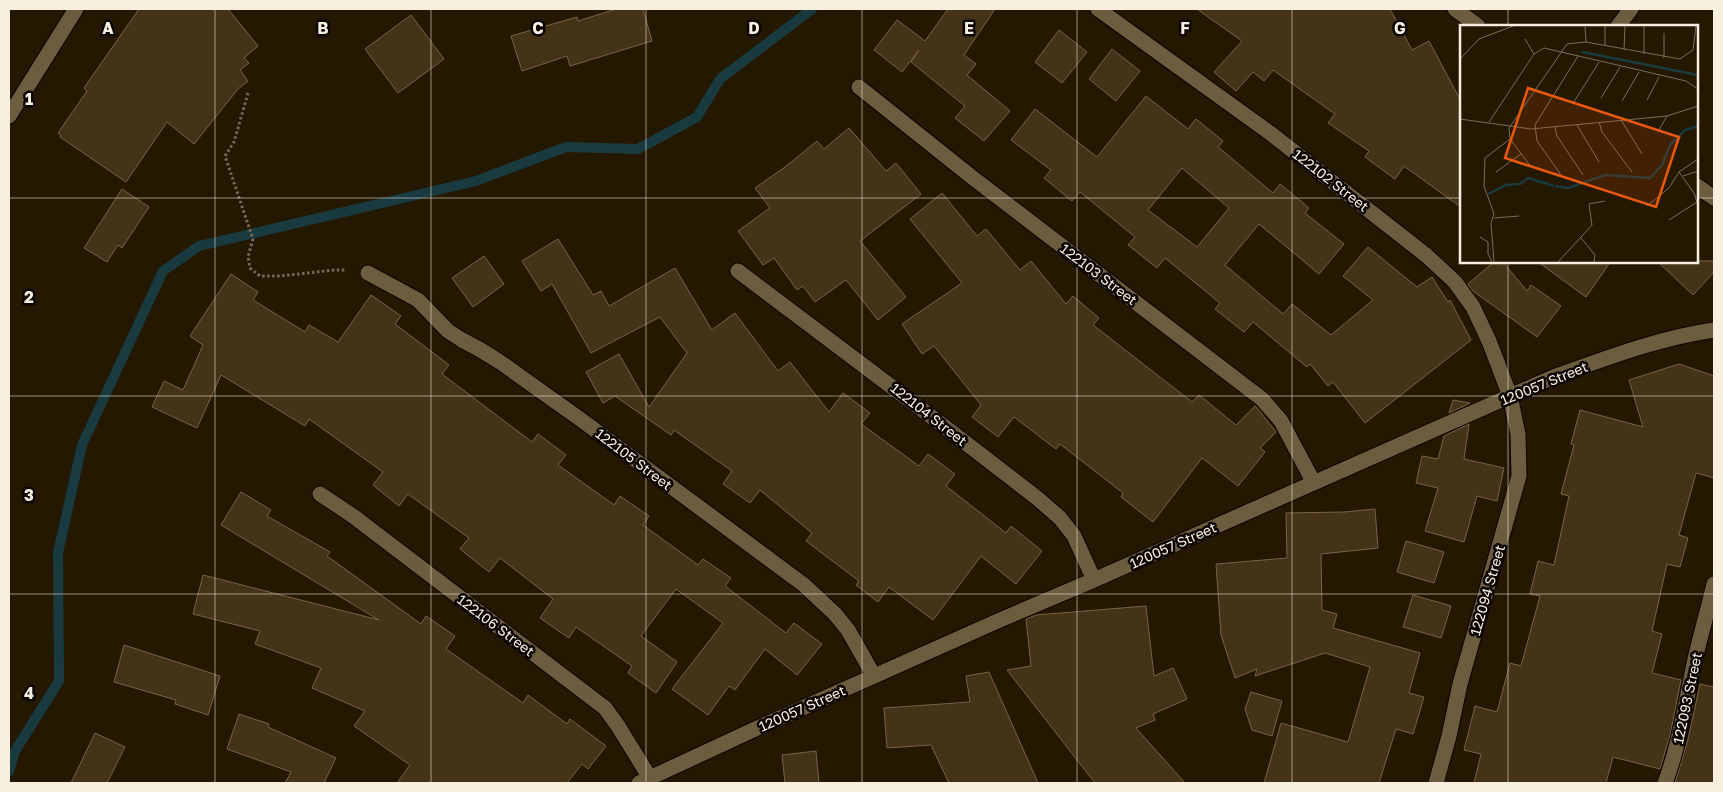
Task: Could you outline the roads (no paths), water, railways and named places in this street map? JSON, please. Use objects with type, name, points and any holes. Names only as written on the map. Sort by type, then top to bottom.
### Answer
[{"type":"street","points":[[9,116],[76,9]]},
{"type":"street","name":"122102 Street","points":[[1098,9],[1270,133],[1427,256],[1454,282],[1473,307],[1489,341],[1510,396]]},
{"type":"street","points":[[1455,9],[1477,25]]},
{"type":"street","points":[[1619,25],[1631,9]]},
{"type":"street","name":"122103 Street","points":[[859,87],[973,178],[1262,399],[1281,421],[1314,483]]},
{"type":"street","points":[[1698,187],[1714,198]]},
{"type":"street","name":"122104 Street","points":[[738,271],[854,356],[1054,513],[1074,536],[1094,580]]},
{"type":"street","name":"122105 Street","points":[[368,272],[418,300],[448,330],[500,362],[580,418],[804,585],[835,614],[848,630],[874,676]]},
{"type":"street","name":"120057 Street","points":[[645,781],[874,676],[1551,378],[1621,352],[1697,332],[1714,330]]},
{"type":"street","name":"122094 Street","points":[[1436,783],[1449,736],[1460,684],[1519,476],[1518,434],[1510,396]]},
{"type":"street","name":"122106 Street","points":[[320,494],[353,516],[605,708],[618,726],[645,781]]},
{"type":"street","name":"122093 Street","points":[[1665,783],[1674,760],[1695,659],[1714,584]]},
{"type":"waterway","points":[[9,771],[15,751],[59,681],[58,553],[82,445],[163,271],[199,246],[476,181],[566,147],[638,149],[697,117],[720,79],[812,9]]}]
